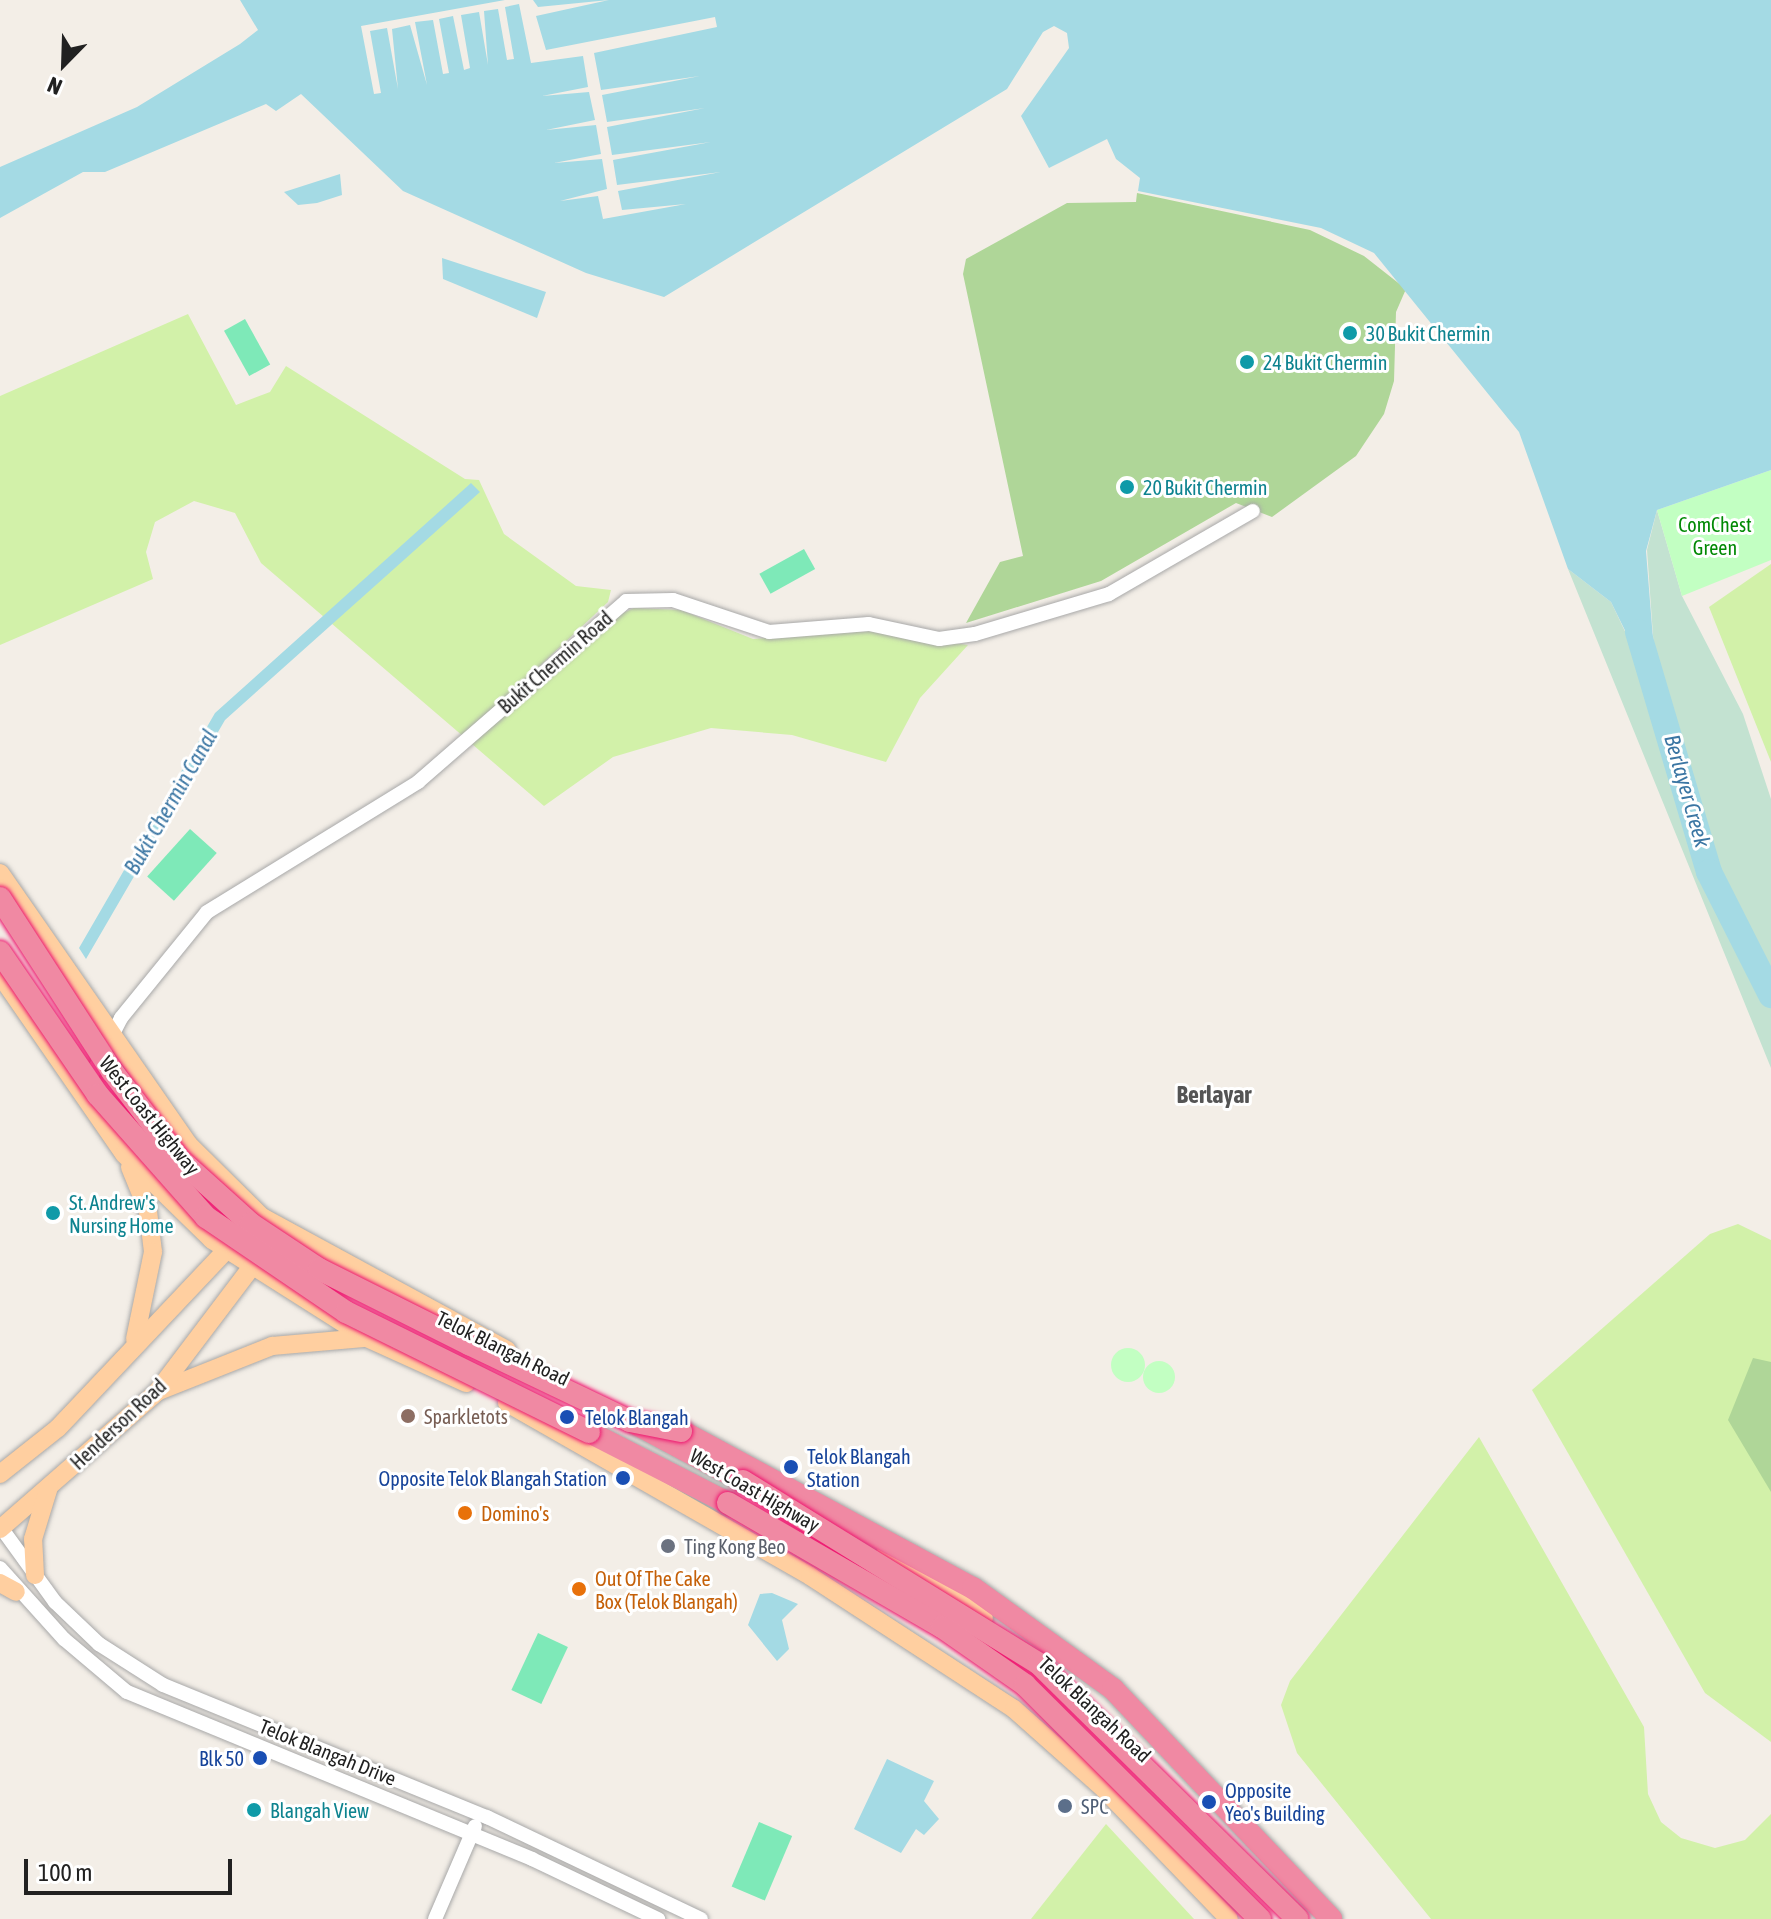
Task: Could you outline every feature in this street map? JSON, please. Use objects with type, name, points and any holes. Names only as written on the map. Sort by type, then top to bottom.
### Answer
[{"type":"highway","name":"West Coast Highway","points":[[0,898],[124,1088],[180,1160],[251,1224],[319,1269],[630,1421],[770,1497],[1039,1664],[1298,1919]]},
{"type":"highway","name":"West Coast Highway","points":[[0,952],[163,1177],[254,1254],[346,1312],[728,1503],[942,1627],[1025,1685],[1260,1919]]},
{"type":"highway","points":[[630,1421],[681,1431],[908,1550],[1037,1632],[1153,1727],[1321,1916]]},
{"type":"main road","name":"Telok Blangah Road","points":[[0,873],[110,1037],[189,1145],[262,1217],[281,1231],[497,1345],[688,1439],[903,1563],[1046,1661],[1199,1809],[1321,1916]]},
{"type":"main road","points":[[0,975],[85,1104],[124,1154],[225,1250],[367,1338],[486,1391],[810,1576],[1014,1709],[1165,1850],[1229,1919]]},
{"type":"main road","points":[[124,1154],[148,1211],[153,1252],[132,1346]]},
{"type":"main road","name":"Henderson Road","points":[[0,1474],[58,1428],[132,1346],[225,1250],[262,1217]]},
{"type":"main road","name":"Henderson Road","points":[[0,1527],[157,1392],[281,1231]]},
{"type":"main road","points":[[157,1392],[272,1346],[367,1338]]},
{"type":"main road","points":[[486,1391],[479,1365],[497,1345]]},
{"type":"main road","points":[[35,1575],[33,1539],[49,1487]]},
{"type":"main road","points":[[1165,1850],[1170,1834],[1199,1809]]},
{"type":"street","name":"Bukit Chermin Road","points":[[85,1104],[110,1037],[207,912],[418,782],[626,601],[673,600],[769,632],[869,624],[939,639],[975,634],[1109,594],[1253,511]]},
{"type":"street","name":"Telok Blangah Drive","points":[[0,1527],[35,1575],[99,1644],[163,1685],[479,1814],[701,1919]]},
{"type":"street","name":"Telok Blangah Drive","points":[[0,1568],[8,1588],[127,1692],[472,1834],[658,1919]]},
{"type":"street","points":[[435,1919],[479,1814]]},
{"type":"green space","points":[[1137,193],[1310,230],[1364,256],[1406,289],[1396,312],[1394,381],[1384,414],[1356,456],[1272,517],[1236,503],[1101,581],[966,623],[1000,562],[1023,556],[963,274],[966,259],[1067,203],[1136,202]]},
{"type":"green space","points":[[188,314],[236,405],[270,392],[286,366],[465,479],[479,480],[504,534],[576,586],[611,590],[608,602],[464,737],[261,563],[235,513],[194,501],[155,522],[146,552],[153,579],[0,645],[0,396]]},
{"type":"green space","points":[[245,319],[270,364],[249,376],[224,331]]},
{"type":"green space","name":"ComChest Green","points":[[1771,470],[1771,560],[1682,596],[1657,510]]},
{"type":"green space","points":[[1657,510],[1682,596],[1743,714],[1771,799],[1771,1068],[1568,569],[1611,602],[1642,667],[1655,664],[1647,550]]},
{"type":"green space","points":[[804,549],[815,569],[771,594],[759,574]]},
{"type":"green space","points":[[1771,564],[1771,762],[1709,607]]},
{"type":"green space","points":[[634,608],[681,610],[753,639],[868,631],[968,645],[920,698],[886,762],[792,735],[711,728],[613,757],[544,806],[472,744],[612,618]]},
{"type":"green space","points":[[190,829],[217,853],[174,901],[147,877]]},
{"type":"green space","points":[[1738,1224],[1771,1240],[1771,1742],[1705,1693],[1532,1390],[1710,1234]]},
{"type":"green space","points":[[1128,1348],[1140,1353],[1145,1365],[1140,1377],[1128,1382],[1116,1377],[1111,1365],[1116,1353]]},
{"type":"green space","points":[[1753,1358],[1771,1362],[1771,1492],[1728,1420]]},
{"type":"green space","points":[[1159,1361],[1171,1365],[1175,1377],[1171,1389],[1159,1393],[1147,1389],[1143,1377],[1147,1365]]},
{"type":"green space","points":[[1479,1437],[1644,1727],[1648,1794],[1661,1822],[1681,1838],[1715,1848],[1745,1840],[1771,1814],[1771,1919],[1431,1919],[1297,1753],[1281,1705],[1290,1681]]},
{"type":"green space","points":[[538,1633],[568,1647],[541,1704],[511,1690]]},
{"type":"green space","points":[[759,1822],[792,1836],[765,1901],[732,1886]]},
{"type":"green space","points":[[1106,1824],[1194,1919],[1031,1919]]},
{"type":"water","points":[[240,0],[1771,0],[1771,470],[1657,510],[1646,551],[1655,664],[1643,667],[1611,602],[1568,569],[1519,432],[1374,253],[1321,228],[1138,191],[1140,178],[1116,159],[1107,139],[1049,168],[1021,116],[1069,48],[1067,33],[1054,26],[1043,32],[1007,89],[664,297],[586,273],[403,191],[301,94],[276,111],[266,104],[105,172],[83,172],[0,218],[0,167],[137,107],[240,44],[258,30]]},
{"type":"water","points":[[340,174],[342,195],[298,205],[284,192]]},
{"type":"water","points":[[442,258],[546,292],[537,318],[443,279]]},
{"type":"water","name":"Bukit Chermin Canal","points":[[471,483],[480,492],[225,720],[86,959],[79,948],[215,713]]},
{"type":"water","points":[[772,1593],[798,1604],[782,1620],[789,1649],[777,1661],[748,1625],[760,1594]]},
{"type":"water","points":[[887,1759],[934,1781],[924,1801],[939,1819],[924,1835],[916,1829],[901,1853],[854,1829]]},
{"type":"pier","points":[[505,0],[533,0],[538,7],[609,0],[536,16],[546,50],[715,17],[717,27],[594,53],[601,90],[700,76],[602,95],[607,122],[705,108],[607,127],[612,155],[711,142],[613,160],[617,185],[721,172],[618,191],[622,210],[686,204],[603,219],[598,196],[560,201],[607,189],[602,159],[554,163],[601,154],[596,125],[546,130],[595,120],[589,92],[542,96],[588,87],[583,56],[531,63],[519,4],[505,7],[514,59],[507,60],[498,9],[484,11],[488,65],[479,12],[461,15],[470,68],[464,70],[453,16],[439,19],[449,73],[443,74],[433,20],[415,22],[427,85],[410,25],[392,29],[398,89],[387,28],[370,31],[381,93],[374,94],[361,26]]},
{"type":"waterway","name":"Berlayer Creek","points":[[1638,632],[1709,872],[1771,995]]},
{"type":"place","name":"30 Bukit Chermin","points":[[1350,333]]},
{"type":"place","name":"24 Bukit Chermin","points":[[1247,362]]},
{"type":"place","name":"20 Bukit Chermin","points":[[1127,487]]},
{"type":"place","name":"St. Andrew's Nursing Home","points":[[53,1213]]},
{"type":"place","name":"Sparkletots","points":[[408,1416]]},
{"type":"place","name":"Telok Blangah","points":[[567,1417]]},
{"type":"place","name":"Telok Blangah Station","points":[[791,1467]]},
{"type":"place","name":"Opposite Telok Blangah Station","points":[[623,1478]]},
{"type":"place","name":"Domino's","points":[[465,1513]]},
{"type":"place","name":"Ting Kong Beo","points":[[668,1546]]},
{"type":"place","name":"Out Of The Cake Box (Telok Blangah)","points":[[579,1589]]},
{"type":"place","name":"Blk 50","points":[[260,1758]]},
{"type":"place","name":"Opposite Yeo's Building","points":[[1209,1802]]},
{"type":"place","name":"SPC","points":[[1065,1806]]},
{"type":"place","name":"Blangah View","points":[[254,1810]]},
{"type":"district","name":"Berlayar","points":[[1214,1095]]}]
